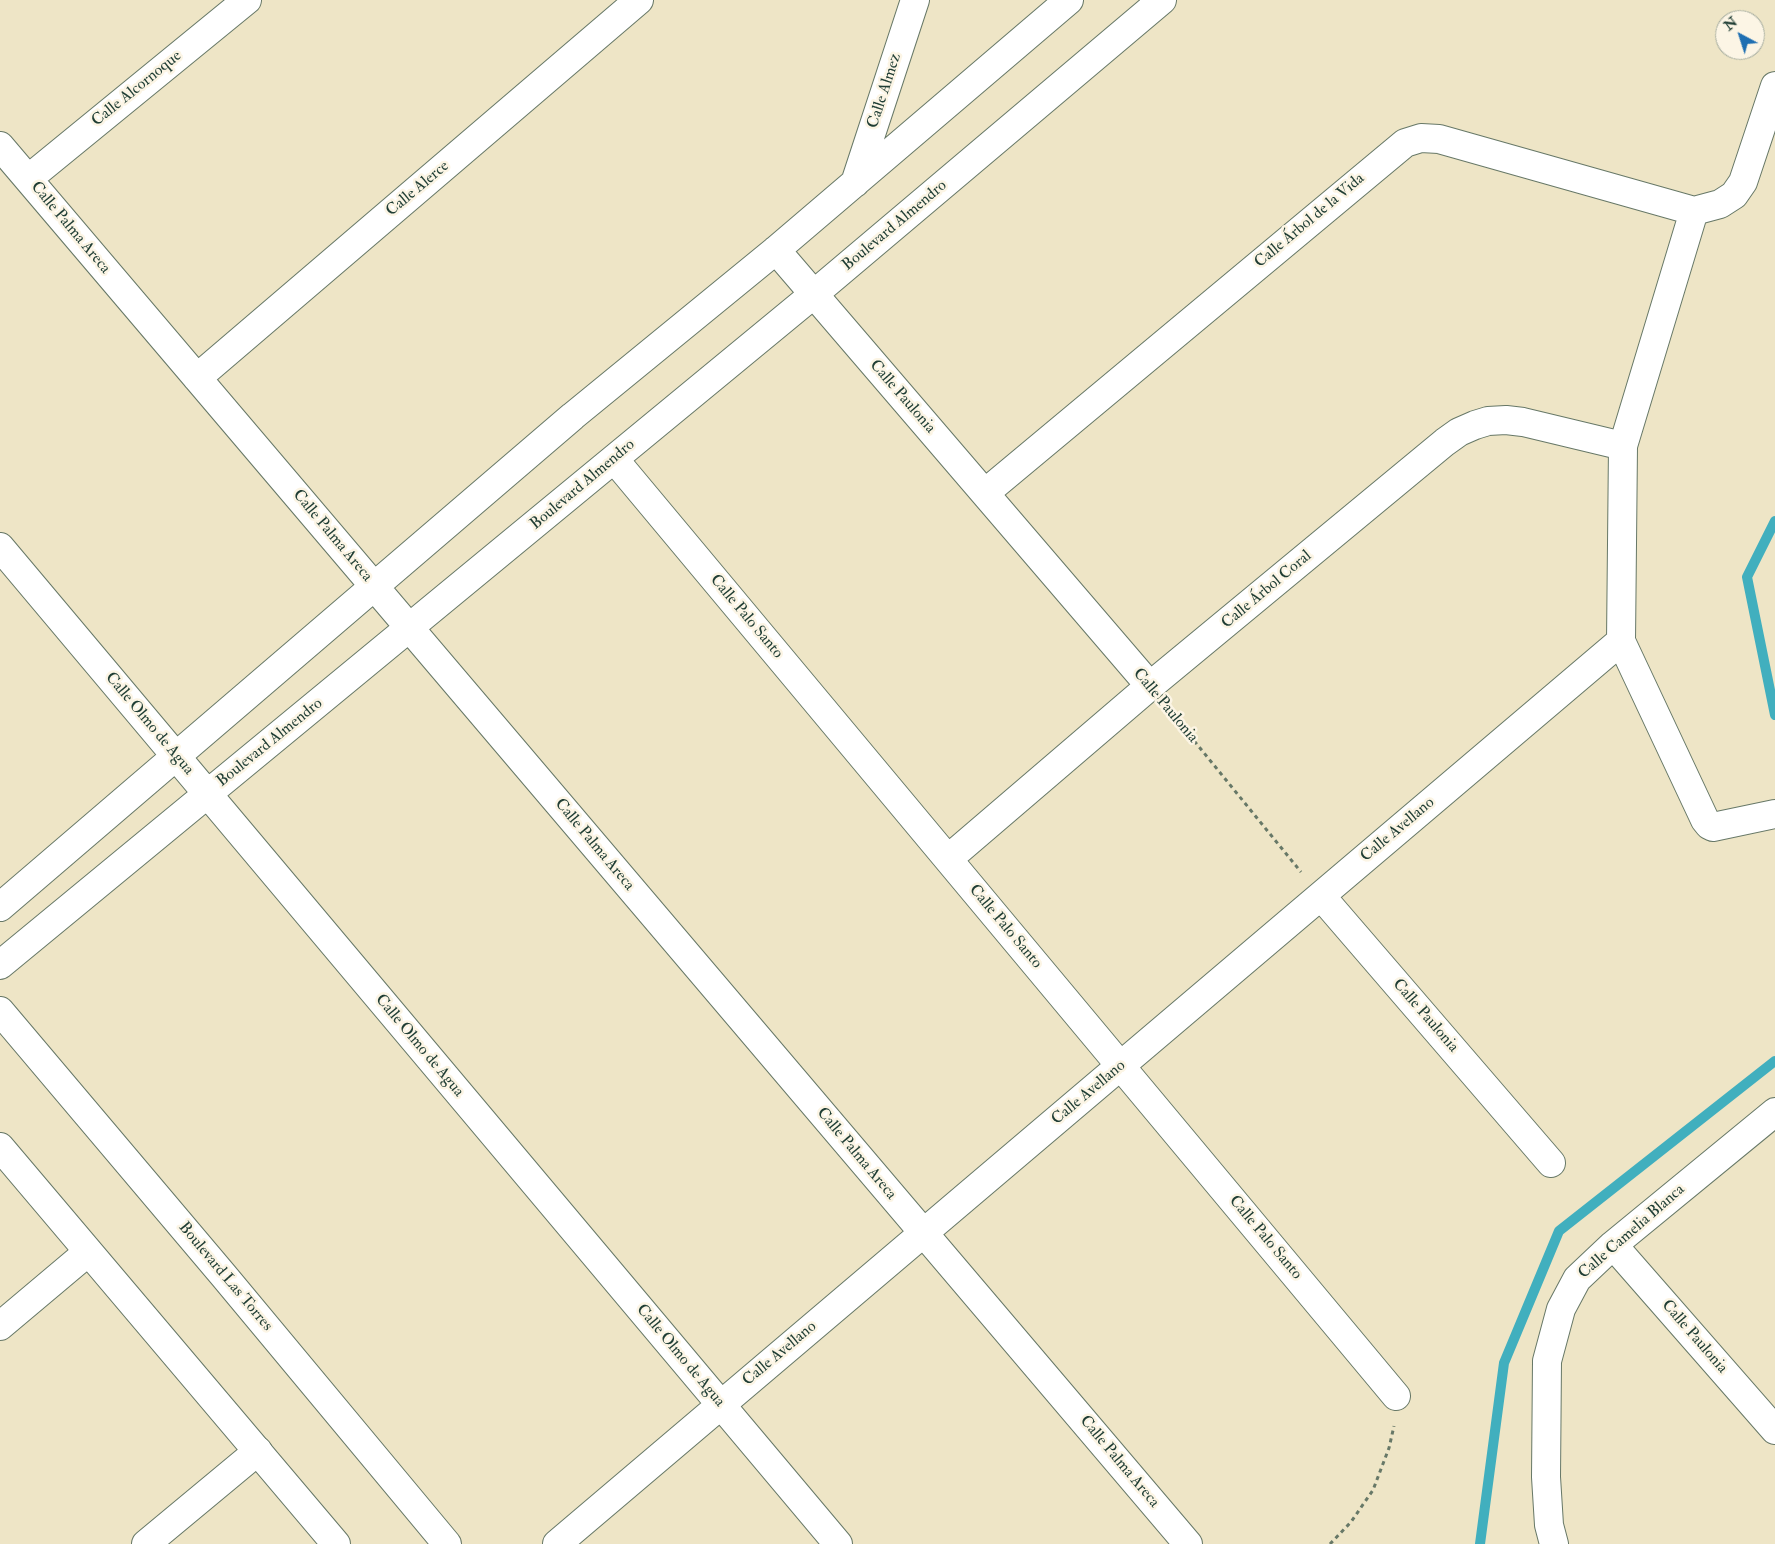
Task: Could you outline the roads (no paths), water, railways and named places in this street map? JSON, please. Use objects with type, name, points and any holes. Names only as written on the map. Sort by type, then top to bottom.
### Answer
[{"type":"street","name":"Calle Alcornoque","points":[[28,179],[247,0]]},
{"type":"street","name":"Calle Alerce","points":[[197,378],[639,0]]},
{"type":"street","name":"Calle Almez","points":[[855,183],[915,0]]},
{"type":"street","points":[[0,907],[573,416],[776,250],[1068,0]]},
{"type":"street","name":"Boulevard Almendro","points":[[0,965],[814,294],[1162,0]]},
{"type":"street","points":[[1775,86],[1743,182],[1734,195],[1720,204],[1694,211],[1623,446],[1621,641],[1706,820],[1713,827],[1775,814]]},
{"type":"street","name":"Calle Árbol de la Vida","points":[[984,493],[1404,144],[1421,138],[1439,139],[1694,211]]},
{"type":"street","name":"Calle Palma Areca","points":[[0,146],[1188,1544]]},
{"type":"street","name":"Calle Paulonia","points":[[776,250],[1150,686]]},
{"type":"street","name":"Calle Árbol Coral","points":[[948,859],[1150,686],[1459,432],[1488,421],[1506,420],[1523,422],[1623,446]]},
{"type":"street","name":"Calle Palo Santo","points":[[614,459],[1396,1396]]},
{"type":"street","name":"Calle Olmo de Agua","points":[[0,547],[838,1544]]},
{"type":"street","name":"Calle Avellano","points":[[557,1544],[1621,641]]},
{"type":"street","name":"Calle Paulonia","points":[[1321,896],[1551,1163]]},
{"type":"street","name":"Boulevard Las Torres","points":[[0,1011],[447,1544]]},
{"type":"street","name":"Calle Camelia Blanca","points":[[1554,1544],[1549,1525],[1546,1477],[1546,1360],[1561,1309],[1577,1279],[1613,1245],[1775,1112]]},
{"type":"street","points":[[0,1147],[336,1544]]},
{"type":"street","name":"Calle Paulonia","points":[[1613,1245],[1775,1430]]},
{"type":"street","points":[[0,1326],[88,1252]]},
{"type":"street","points":[[146,1544],[258,1451]]},
{"type":"waterway","points":[[1775,521],[1747,577],[1775,715]]},
{"type":"waterway","points":[[1480,1544],[1504,1363],[1559,1231],[1775,1061]]}]
